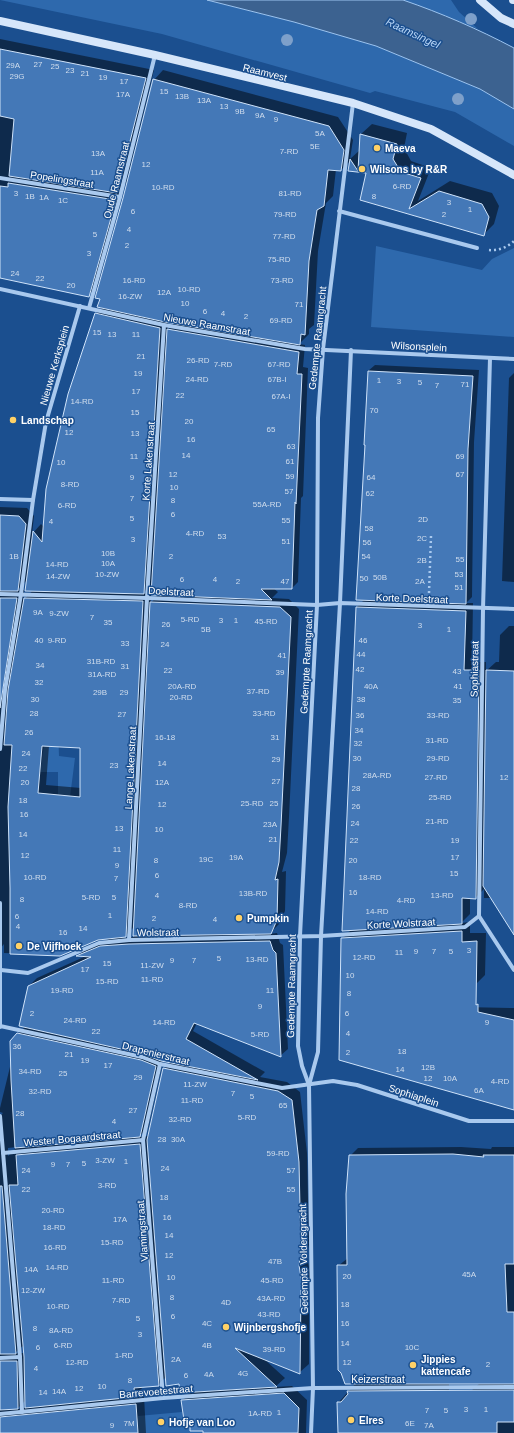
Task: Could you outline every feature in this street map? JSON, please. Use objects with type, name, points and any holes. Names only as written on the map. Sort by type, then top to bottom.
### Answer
[{"type":"street","points":[[480,0],[501,18],[514,24]]},
{"type":"street","name":"Raamvest","points":[[0,21],[155,55],[353,103],[431,129],[514,176]]},
{"type":"street","name":"Oude Raamstraat","points":[[89,308],[120,197],[155,55]]},
{"type":"street","name":"Gedempte Raamgracht","points":[[309,1085],[302,1066],[298,1046],[300,936],[317,605],[318,418],[323,349],[353,103]]},
{"type":"street","name":"Popelingstraat","points":[[0,178],[120,197]]},
{"type":"street","points":[[339,211],[477,248]]},
{"type":"street","points":[[0,289],[89,308]]},
{"type":"street","name":"Nieuwe Kerksplein","points":[[0,749],[6,690],[21,594],[33,500],[46,422],[80,306]]},
{"type":"street","name":"Nieuwe Raamstraat","points":[[89,308],[164,325],[305,349],[323,349]]},
{"type":"street","name":"Korte Lakenstraat","points":[[147,598],[164,325]]},
{"type":"street","name":"Wilsonsplein","points":[[323,349],[514,359]]},
{"type":"street","points":[[309,1085],[318,1052],[321,936],[340,603],[351,350]]},
{"type":"street","name":"Sophiastraat","points":[[479,916],[482,609],[490,358]]},
{"type":"street","points":[[0,499],[33,500]]},
{"type":"street","name":"Doelstraat","points":[[0,594],[317,605],[340,603]]},
{"type":"street","name":"Lange Lakenstraat","points":[[129,940],[147,598]]},
{"type":"street","name":"Korte Doelstraat","points":[[340,603],[514,609]]},
{"type":"street","points":[[0,902],[0,1027]]},
{"type":"street","points":[[479,916],[514,970]]},
{"type":"street","name":"Korte Wolstraat","points":[[321,936],[466,927],[479,916]]},
{"type":"street","name":"Wolstraat","points":[[1,970],[28,973],[100,943],[129,940],[321,936]]},
{"type":"street","name":"Drapenierstraat","points":[[0,1027],[142,1057],[160,1064],[282,1088],[309,1085]]},
{"type":"street","name":"Vlamingstraat","points":[[160,1064],[143,1140],[163,1398]]},
{"type":"street","name":"Sophiaplein","points":[[309,1085],[333,1081],[357,1085],[469,1121],[514,1121]]},
{"type":"street","name":"Gedempte Voldersgracht","points":[[309,1085],[313,1388],[311,1433]]},
{"type":"street","points":[[0,1116],[20,1357],[22,1412]]},
{"type":"street","name":"Wester Bogaardstraat","points":[[3,1153],[143,1140]]},
{"type":"street","points":[[0,1358],[20,1357]]},
{"type":"street","name":"Keizerstraat","points":[[313,1388],[514,1387]]},
{"type":"street","name":"Barrevoetestraat","points":[[0,1414],[163,1398],[313,1388]]},
{"type":"path","points":[[477,248],[494,251],[509,246],[514,241]]},
{"type":"path","points":[[429,606],[431,536]]},
{"type":"shaded area","points":[[0,0],[207,0],[294,22],[376,46],[480,89],[514,109],[514,146],[455,112],[375,91],[370,93],[162,34]]},
{"type":"shaded area","points":[[403,0],[451,0],[459,12],[478,29]]},
{"type":"shaded area","points":[[376,246],[482,270],[492,259],[514,248],[514,337],[371,327]]},
{"type":"shaded area","points":[[56,669],[59,756],[75,758],[70,797],[58,798],[58,772],[40,772]]},
{"type":"shaded area","name":"Hofje van Loo","points":[[182,1412],[185,1427],[190,1426],[191,1431],[202,1430],[203,1433],[138,1433],[138,1416]]},
{"type":"water","name":"Raamsingel","points":[[207,0],[403,0],[473,28],[514,48],[514,109],[480,89],[376,46],[294,22]]},
{"type":"building","points":[[0,49],[146,78],[117,193],[9,176],[14,119],[0,116]]},
{"type":"building","points":[[153,79],[329,126],[344,150],[341,171],[328,170],[324,206],[317,210],[309,261],[305,335],[301,334],[300,345],[165,322],[97,307],[100,299],[95,298],[123,198]]},
{"type":"building","points":[[360,134],[397,144],[393,159],[401,172],[421,178],[409,209],[439,191],[482,204],[489,217],[484,236],[360,200],[366,173],[348,171],[350,159],[358,171]]},
{"type":"building","points":[[8,183],[116,200],[89,297],[0,278],[0,186],[8,187]]},
{"type":"building","points":[[95,313],[160,328],[144,594],[25,591],[33,531],[42,542],[46,489],[68,394]]},
{"type":"building","points":[[167,329],[299,352],[297,374],[302,374],[292,589],[261,589],[272,600],[151,595]]},
{"type":"building","points":[[368,371],[473,376],[468,449],[466,604],[356,600]]},
{"type":"building","points":[[0,515],[19,516],[26,524],[18,591],[0,591]]},
{"type":"building","points":[[0,598],[17,598],[0,708]]},
{"type":"building","points":[[24,598],[143,601],[126,937],[98,940],[60,956],[10,954],[8,807],[12,745],[4,745],[8,690]],"holes":[[[42,746],[80,748],[80,797],[38,793]]]},
{"type":"building","points":[[150,602],[280,607],[291,617],[279,862],[275,880],[278,879],[277,920],[271,934],[133,936]]},
{"type":"building","points":[[356,607],[466,611],[464,670],[479,670],[476,899],[462,898],[462,924],[342,931]]},
{"type":"building","points":[[486,670],[514,671],[514,935],[483,886]]},
{"type":"building","points":[[462,931],[462,942],[477,941],[476,1005],[478,1004],[478,1012],[514,1020],[514,1110],[339,1060],[341,938]]},
{"type":"building","points":[[270,941],[273,950],[276,953],[281,1057],[194,1023],[186,1039],[258,1080],[161,1061],[143,1054],[19,1026],[28,986],[91,957],[76,956],[100,946]]},
{"type":"building","points":[[17,1033],[141,1060],[156,1066],[140,1137],[15,1148],[10,1041]]},
{"type":"building","points":[[163,1068],[278,1091],[292,1100],[299,1162],[301,1254],[299,1265],[303,1290],[301,1290],[300,1374],[235,1348],[277,1387],[180,1393],[179,1384],[166,1386],[147,1140]]},
{"type":"building","points":[[140,1144],[159,1386],[134,1388],[135,1397],[25,1408],[24,1357],[9,1185],[18,1185],[16,1155]]},
{"type":"building","points":[[453,1154],[484,1157],[483,1155],[514,1155],[514,1264],[505,1264],[507,1312],[514,1312],[514,1384],[345,1384],[341,1373],[338,1370],[337,1265],[347,1265],[346,1194],[349,1155]]},
{"type":"building","points":[[0,1186],[2,1186],[16,1354],[0,1354]]},
{"type":"building","points":[[0,1361],[17,1361],[18,1409],[0,1410]]},
{"type":"building","points":[[514,1390],[514,1422],[497,1422],[497,1433],[338,1433],[337,1402],[341,1402],[348,1394],[347,1391]]},
{"type":"building","points":[[284,1393],[299,1408],[298,1433],[203,1433],[203,1431],[190,1431],[190,1426],[185,1427],[181,1400]]},
{"type":"building","points":[[136,1404],[138,1433],[0,1433],[0,1417]]},
{"type":"place","name":"Maeva","points":[[377,148]]},
{"type":"place","name":"Wilsons by R&R","points":[[362,169]]},
{"type":"place","name":"Landschap","points":[[13,420]]},
{"type":"place","name":"Pumpkin","points":[[239,918]]},
{"type":"place","name":"De Vijfhoek","points":[[19,946]]},
{"type":"place","name":"Wijnbergshofje","points":[[226,1327]]},
{"type":"place","name":"Jippies kattencafe","points":[[413,1365]]},
{"type":"place","name":"Elres","points":[[351,1420]]},
{"type":"place","name":"Hofje van Loo","points":[[161,1422]]}]
